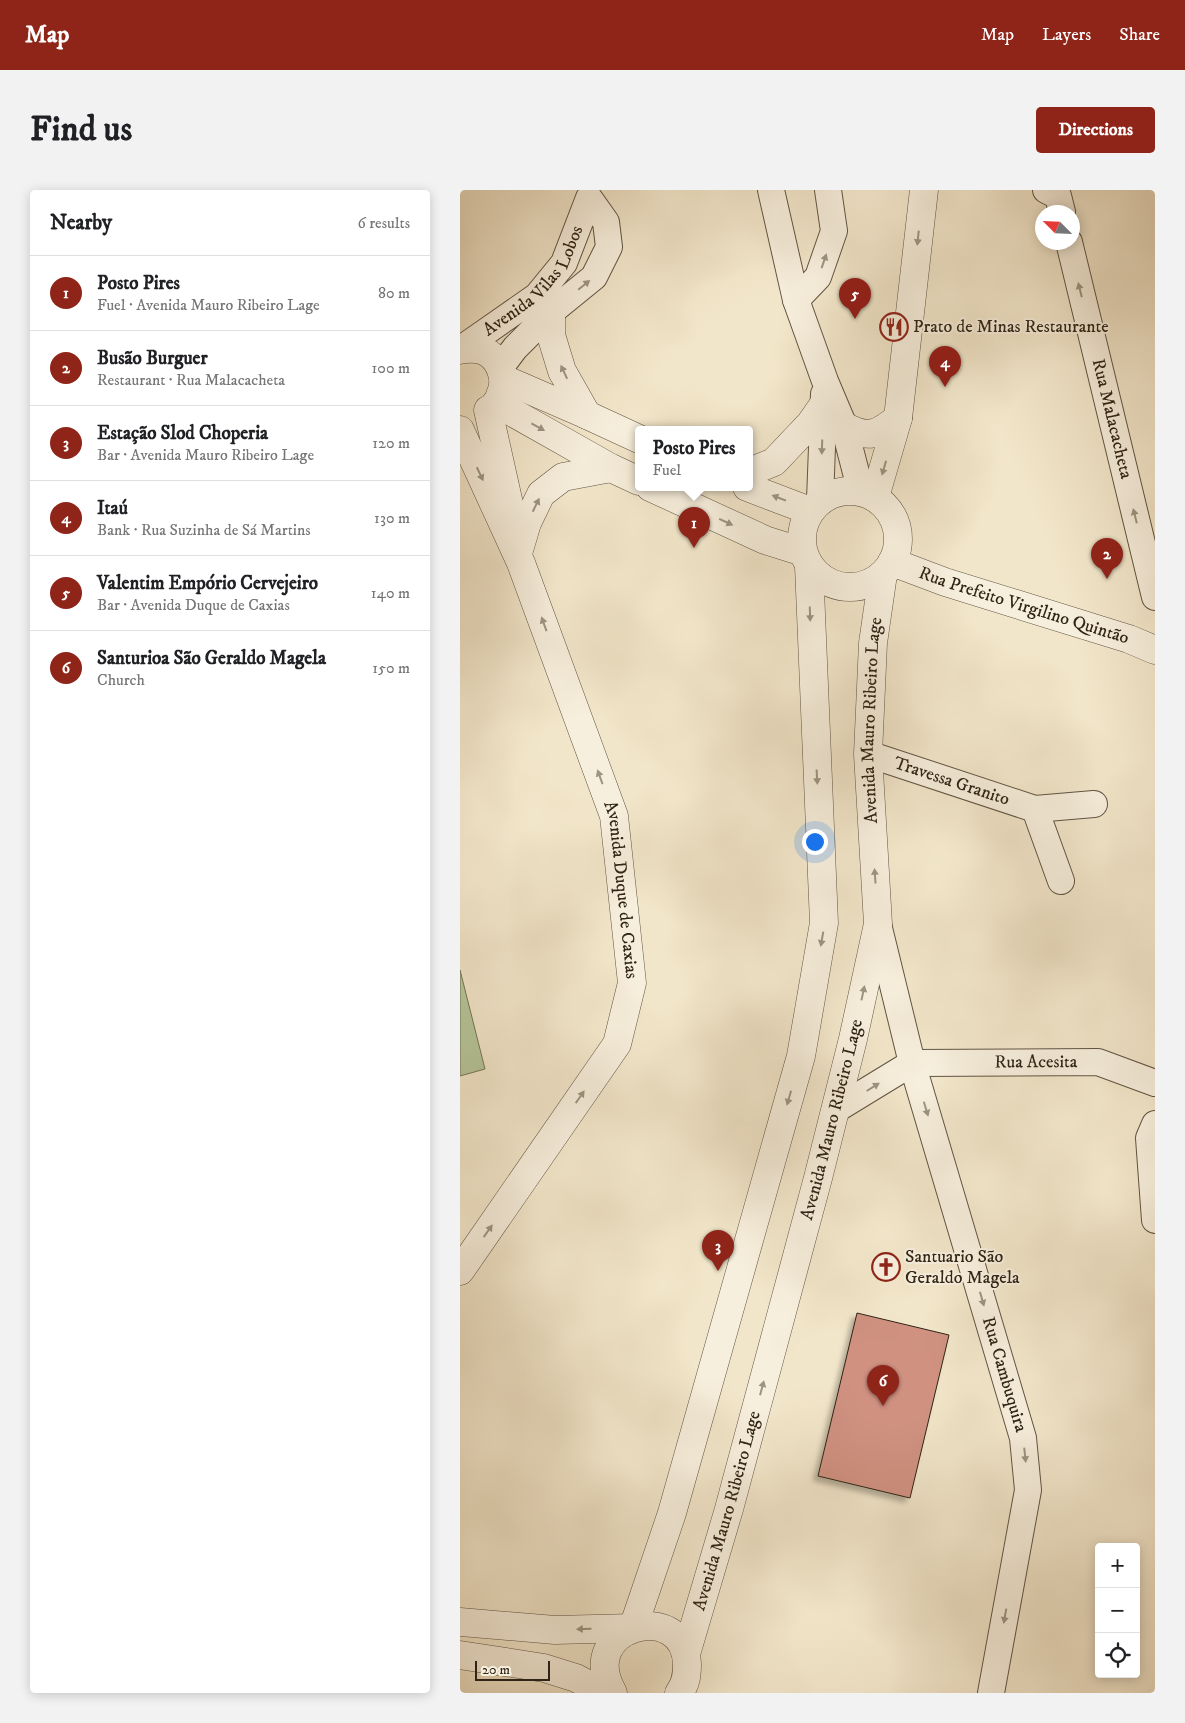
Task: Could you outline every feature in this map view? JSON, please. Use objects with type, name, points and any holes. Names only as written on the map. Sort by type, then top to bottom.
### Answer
[{"type":"street","points":[[771,190],[796,300],[824,393],[844,426],[868,495]]},
{"type":"street","points":[[796,300],[818,277],[834,231],[828,190]]},
{"type":"street","points":[[868,495],[898,418],[924,190]]},
{"type":"street","points":[[1046,190],[1058,196],[1060,205]]},
{"type":"street","name":"Avenida Vilas Lobos","points":[[497,390],[515,348],[551,312],[594,277],[609,248],[606,222],[586,194]]},
{"type":"street","name":"Avenida Vilas Lobos","points":[[461,349],[537,296],[564,263],[586,194]]},
{"type":"street","name":"Rua Malacacheta","points":[[1071,250],[1155,597]]},
{"type":"street","points":[[551,312],[551,336],[562,371],[587,415]]},
{"type":"street","points":[[460,414],[468,416],[479,415],[497,390],[494,358],[484,351],[473,348],[461,349]]},
{"type":"street","points":[[497,390],[587,415],[635,437]]},
{"type":"street","points":[[497,390],[611,468],[635,480]]},
{"type":"street","name":"Avenida Duque de Caxias","points":[[497,390],[520,557]]},
{"type":"street","points":[[753,470],[774,462],[810,424],[824,393]]},
{"type":"street","points":[[815,506],[824,393]]},
{"type":"street","points":[[844,426],[856,433],[871,434],[882,430],[898,418]]},
{"type":"street","name":"Avenida Duque de Caxias","points":[[460,430],[520,557],[614,816],[632,983],[617,1044],[460,1271]]},
{"type":"street","points":[[520,557],[527,523],[541,494],[563,477],[611,468]]},
{"type":"street","points":[[753,489],[815,506]]},
{"type":"street","points":[[613,1693],[606,1682],[606,1656],[612,1643],[621,1634],[633,1628],[672,1514],[801,1056],[824,923],[806,559],[802,538],[804,524],[815,506],[833,493],[848,490],[868,495],[886,507],[894,520],[898,534],[897,548],[888,568],[870,584],[853,588],[836,586],[821,578],[806,559],[659,491]]},
{"type":"street","name":"Rua Prefeito Virgilino Quintão","points":[[888,568],[945,582],[1129,639],[1155,650]]},
{"type":"street","name":"Avenida Mauro Ribeiro Lage","points":[[680,1692],[687,1678],[686,1654],[732,1500],[835,1110],[853,1039],[878,924],[868,754],[873,643],[888,568]]},
{"type":"street","name":"Travessa Granito","points":[[868,754],[1035,809],[1094,804]]},
{"type":"street","points":[[1035,809],[1061,882]]},
{"type":"street","name":"Rua Cambuquira","points":[[878,924],[912,1063],[1023,1438],[1028,1490],[991,1693]]},
{"type":"street","name":"Rua Acesita","points":[[912,1063],[1098,1062],[1155,1083]]},
{"type":"street","points":[[835,1110],[912,1063]]},
{"type":"street","points":[[1155,1124],[1149,1138],[1155,1220]]},
{"type":"street","points":[[460,1622],[555,1630],[633,1628],[646,1625],[659,1627],[671,1633],[680,1642],[686,1654]]},
{"type":"street","points":[[460,1655],[544,1668],[576,1678],[604,1693]]},
{"type":"green space","points":[[460,970],[485,1069],[460,1076]]},
{"type":"building","points":[[857,1313],[949,1335],[910,1498],[818,1476]]},
{"type":"place","name":"Valentim Empório Cervejeiro","points":[[855,319]]},
{"type":"place","name":"Prato de Minas Restaurante","points":[[894,327]]},
{"type":"place","name":"Itaú","points":[[945,387]]},
{"type":"place","name":"Posto Pires","points":[[694,548]]},
{"type":"place","name":"Busão Burguer","points":[[1107,579]]},
{"type":"place","name":"Santuario São Geraldo Magela","points":[[886,1267]]},
{"type":"place","name":"Estação Slod Choperia","points":[[718,1271]]},
{"type":"place","name":"Santurioa São Geraldo Magela","points":[[883,1406]]}]
